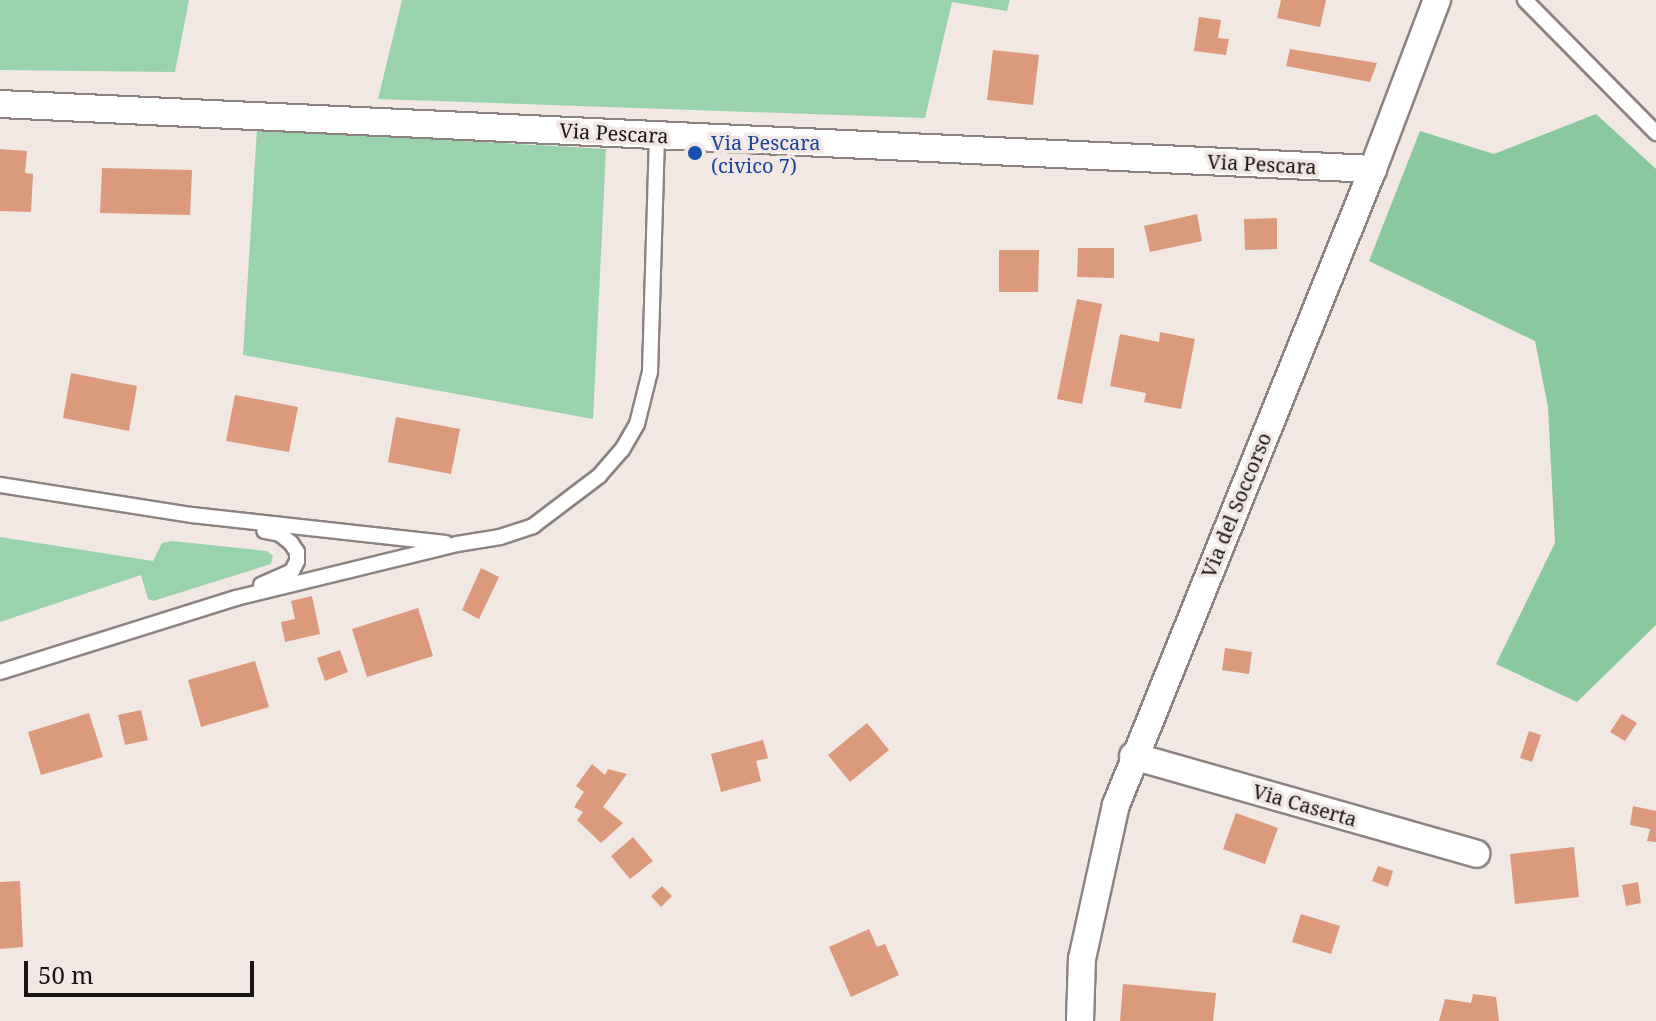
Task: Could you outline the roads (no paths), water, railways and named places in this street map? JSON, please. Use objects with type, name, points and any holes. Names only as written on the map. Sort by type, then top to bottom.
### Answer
[{"type":"street","name":"Via del Soccorso","points":[[1080,1021],[1082,959],[1092,900],[1116,805],[1133,756],[1373,169],[1437,0]]},
{"type":"street","name":"Via Pescara","points":[[0,104],[1373,169]]},
{"type":"street","name":"Via Caserta","points":[[1133,756],[1476,854]]},
{"type":"lane","points":[[1525,0],[1656,133]]},
{"type":"lane","points":[[0,672],[236,598],[457,544],[500,537],[533,526],[599,476],[622,450],[637,424],[650,372],[657,135]]},
{"type":"lane","points":[[0,485],[192,515],[457,544]]},
{"type":"lane","points":[[192,515],[280,534],[297,552],[292,571],[236,598]]},
{"type":"place","name":"Via Pescara (civico 7)","points":[[695,153]]}]
